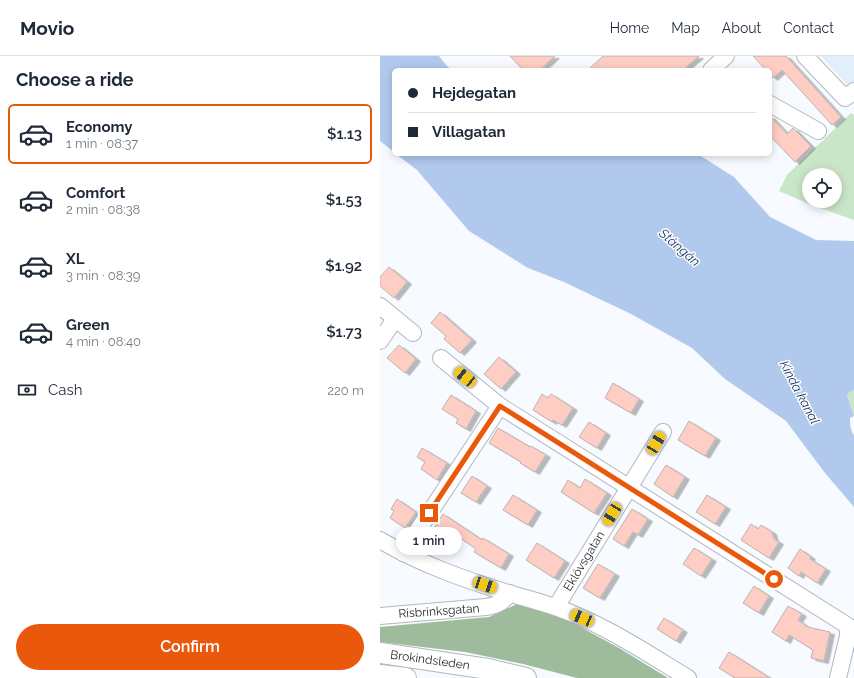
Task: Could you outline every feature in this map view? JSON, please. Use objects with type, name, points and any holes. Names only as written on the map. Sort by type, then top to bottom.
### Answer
[{"type":"main road","name":"Brokindsleden","points":[[380,653],[488,669],[526,678]]},
{"type":"main road","name":"Brokindsleden","points":[[380,675],[406,678]]},
{"type":"street","points":[[805,56],[850,94]]},
{"type":"street","points":[[772,105],[818,132]]},
{"type":"street","points":[[380,306],[413,333]]},
{"type":"street","points":[[380,341],[395,319]]},
{"type":"street","points":[[441,358],[500,406],[850,633],[838,678]]},
{"type":"street","points":[[403,553],[500,406]]},
{"type":"street","name":"Eklövsgatan","points":[[556,607],[663,432]]},
{"type":"street","points":[[380,540],[403,553],[461,576],[556,607],[596,624],[633,644],[688,678]]},
{"type":"street","name":"Risbrinksgatan","points":[[380,616],[494,606],[502,602],[510,593]]},
{"type":"shaded area","points":[[821,56],[854,56],[854,84],[850,88]]},
{"type":"green space","points":[[851,113],[854,115],[854,220],[820,208],[842,208],[842,168],[802,168],[802,201],[779,191],[787,175]]},
{"type":"green space","points":[[854,390],[854,416],[847,395]]},
{"type":"green space","points":[[517,604],[564,618],[619,648],[668,678],[577,678],[523,664],[465,652],[380,642],[380,627],[489,617]]},
{"type":"water","points":[[380,56],[439,56],[450,68],[392,68],[392,150],[380,141]]},
{"type":"water","points":[[399,156],[700,156],[734,177],[770,217],[816,240],[854,241],[854,390],[847,395],[854,416],[850,418],[850,425],[854,435],[854,507],[825,473],[786,421],[725,379],[692,348],[631,314],[564,282],[528,268],[469,231],[417,170]]},
{"type":"building","points":[[510,56],[555,56],[542,68],[521,68]]},
{"type":"building","points":[[603,56],[699,56],[685,68],[590,68]]},
{"type":"building","points":[[753,56],[786,56],[841,117],[832,125],[782,70],[773,78],[772,68],[764,68]]},
{"type":"building","points":[[772,118],[787,134],[793,128],[811,146],[795,162],[772,138]]},
{"type":"building","points":[[389,267],[407,282],[394,298],[380,286],[380,277]]},
{"type":"building","points":[[440,312],[472,340],[460,353],[444,339],[446,336],[431,323]]},
{"type":"building","points":[[399,345],[416,359],[405,373],[387,358]]},
{"type":"building","points":[[499,357],[516,372],[501,389],[484,374]]},
{"type":"building","points":[[613,383],[639,399],[631,413],[605,398]]},
{"type":"building","points":[[542,394],[548,398],[551,394],[573,408],[562,425],[553,420],[552,422],[533,410]]},
{"type":"building","points":[[451,395],[476,411],[466,429],[456,423],[458,419],[442,409]]},
{"type":"building","points":[[689,421],[716,438],[705,456],[678,440]]},
{"type":"building","points":[[589,422],[606,433],[597,448],[579,437]]},
{"type":"building","points":[[498,428],[546,455],[535,472],[489,443]]},
{"type":"building","points":[[422,448],[447,463],[437,480],[421,469],[425,462],[417,457]]},
{"type":"building","points":[[666,465],[685,477],[673,497],[654,484]]},
{"type":"building","points":[[472,476],[487,486],[476,502],[461,493]]},
{"type":"building","points":[[585,479],[607,493],[594,513],[561,492],[568,480],[580,488]]},
{"type":"building","points":[[513,495],[537,510],[528,525],[503,510]]},
{"type":"building","points":[[707,495],[726,507],[715,524],[696,512]]},
{"type":"building","points":[[397,499],[416,512],[405,528],[390,518],[394,511],[391,509]]},
{"type":"building","points":[[632,509],[648,519],[638,535],[633,532],[624,546],[613,539]]},
{"type":"building","points":[[443,514],[482,540],[483,538],[509,554],[501,568],[474,552],[476,549],[453,533],[448,541],[432,531]]},
{"type":"building","points":[[751,524],[758,529],[761,525],[772,532],[774,539],[779,542],[769,558],[741,540]]},
{"type":"building","points":[[537,543],[565,561],[554,578],[526,560]]},
{"type":"building","points":[[694,548],[712,559],[701,576],[683,564]]},
{"type":"building","points":[[800,549],[811,557],[810,559],[826,569],[817,583],[801,572],[799,576],[788,568]]},
{"type":"building","points":[[598,564],[615,574],[600,598],[583,588]]},
{"type":"building","points":[[754,586],[769,596],[759,613],[743,603]]},
{"type":"building","points":[[788,606],[802,614],[798,620],[808,627],[830,632],[824,661],[811,658],[813,650],[789,635],[786,641],[772,632]]},
{"type":"building","points":[[664,618],[683,630],[676,641],[657,629]]},
{"type":"building","points":[[729,652],[770,678],[735,678],[719,668]]},
{"type":"route","points":[[429,513],[500,406],[774,579]]},
{"type":"water label","name":"Stångån","points":[[680,247]]},
{"type":"water label","name":"Kinda kanal","points":[[800,392]]}]
